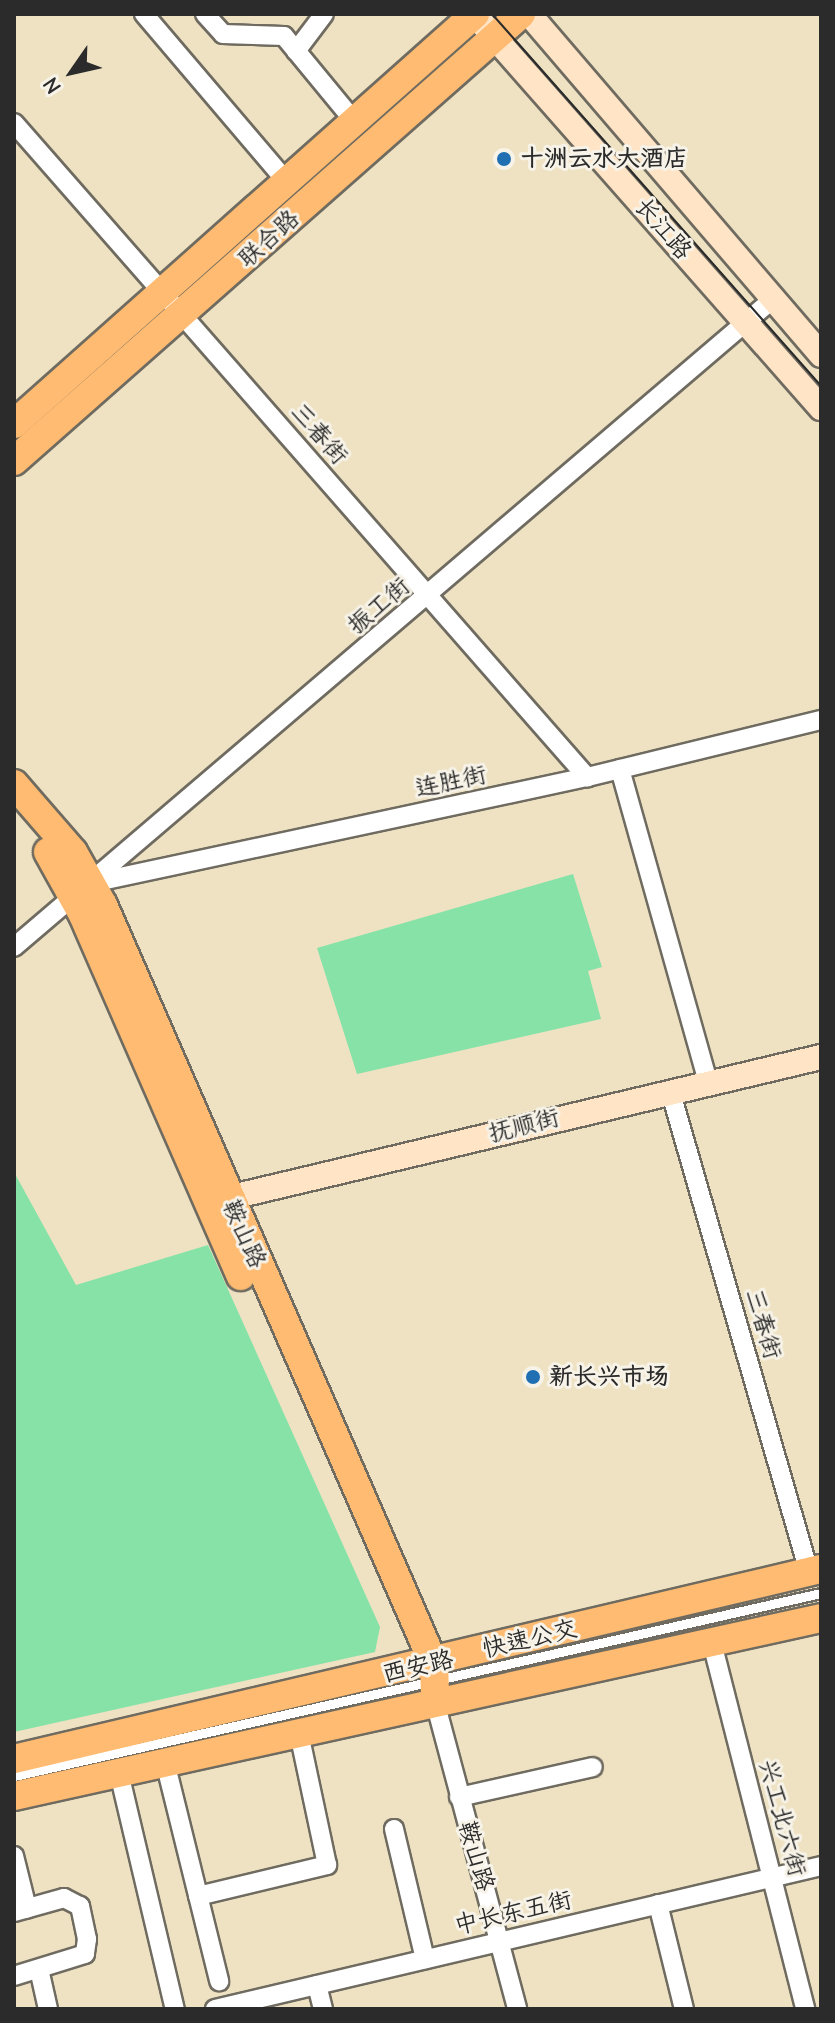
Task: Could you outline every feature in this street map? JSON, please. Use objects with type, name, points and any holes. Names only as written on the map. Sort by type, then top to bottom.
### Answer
[{"type":"main road","name":"联合路","points":[[14,424],[474,14]]},
{"type":"main road","name":"长江路","points":[[474,14],[821,408]]},
{"type":"main road","name":"联合路","points":[[14,461],[185,314],[521,14]]},
{"type":"main road","name":"长江路","points":[[529,14],[821,355]]},
{"type":"main road","name":"鞍山路","points":[[14,784],[73,852],[82,890],[429,1680]]},
{"type":"main road","name":"鞍山路","points":[[14,813],[82,890],[228,1198],[429,1680]]},
{"type":"main road","name":"抚顺街","points":[[228,1198],[670,1090],[821,1057]]},
{"type":"main road","name":"西安路","points":[[14,1796],[299,1733],[429,1680],[817,1578]]},
{"type":"main road","name":"西安路","points":[[14,1759],[429,1680],[711,1639],[821,1618]]},
{"type":"street","points":[[144,14],[287,182]]},
{"type":"street","points":[[205,14],[223,34],[284,36],[355,122]]},
{"type":"street","points":[[296,51],[324,14]]},
{"type":"street","name":"三春街","points":[[14,123],[185,314],[587,777]]},
{"type":"street","name":"振工街","points":[[14,947],[773,299]]},
{"type":"street","name":"连胜街","points":[[82,890],[587,777],[821,720]]},
{"type":"street","points":[[620,769],[708,1082]]},
{"type":"street","name":"三春街","points":[[670,1090],[817,1578]]},
{"type":"street","name":"兴工北六街","points":[[711,1639],[805,2009]]},
{"type":"street","name":"鞍山路","points":[[429,1680],[517,2009]]},
{"type":"street","points":[[198,1896],[327,1865],[299,1733]]},
{"type":"street","points":[[165,1762],[219,1981]]},
{"type":"street","points":[[459,1797],[593,1767]]},
{"type":"street","points":[[119,1773],[175,2009]]},
{"type":"street","points":[[394,1829],[425,1959]]},
{"type":"street","points":[[14,1856],[21,1910],[64,1898],[80,1906],[87,1939],[85,1954],[14,1976]]},
{"type":"street","name":"中长东五街","points":[[218,2009],[821,1866]]},
{"type":"street","points":[[658,1904],[684,2009]]},
{"type":"street","points":[[39,1969],[48,2009]]},
{"type":"street","points":[[317,1985],[323,2009]]},
{"type":"lane","points":[[14,1776],[429,1680]]},
{"type":"green space","points":[[573,874],[602,967],[588,971],[601,1019],[357,1074],[317,948]]},
{"type":"green space","points":[[14,1172],[76,1285],[208,1245],[380,1627],[375,1652],[14,1732]]},
{"type":"tram line","points":[[492,14],[821,386]]},
{"type":"place","name":"十洲云水大酒店","points":[[504,159]]},
{"type":"place","name":"新长兴市场","points":[[533,1377]]}]
